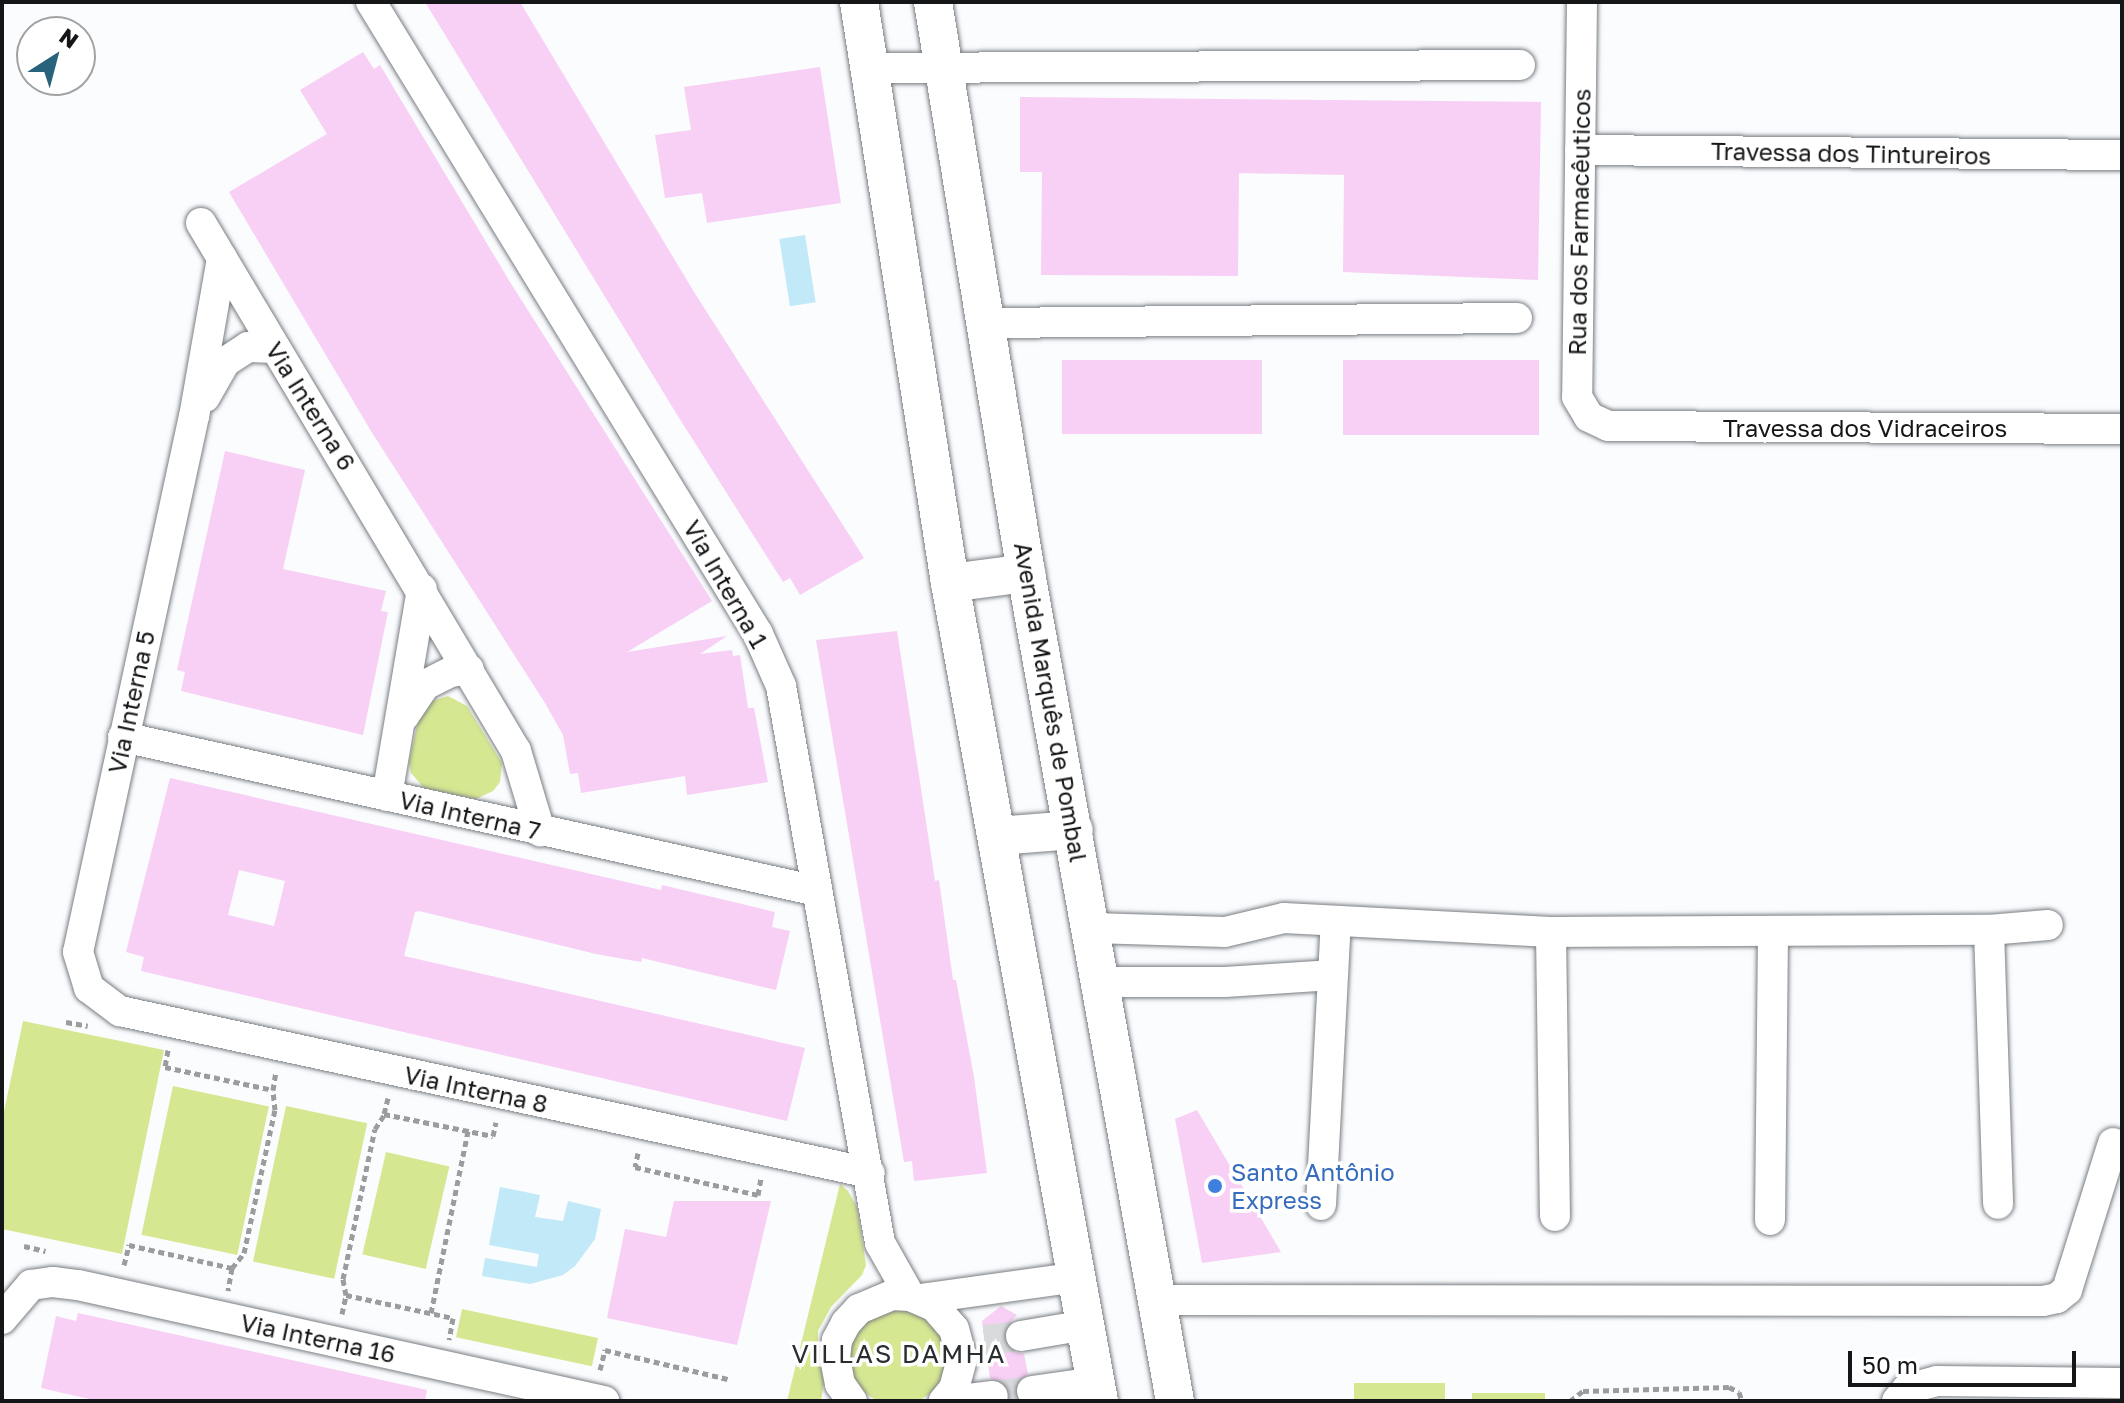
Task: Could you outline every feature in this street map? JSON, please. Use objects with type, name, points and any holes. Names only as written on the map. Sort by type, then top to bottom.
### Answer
[{"type":"main road","points":[[859,2],[950,583],[1098,1392]]},
{"type":"main road","name":"Avenida Marquês de Pombal","points":[[933,2],[1026,573],[1175,1401]]},
{"type":"main road","points":[[950,583],[1026,573]]},
{"type":"main road","points":[[997,836],[1074,830]]},
{"type":"street","name":"Via Interna 1","points":[[371,2],[758,634],[781,686],[870,1173],[880,1243]]},
{"type":"street","name":"Rua dos Farmacêuticos","points":[[1582,2],[1577,397],[1589,417],[1608,426]]},
{"type":"street","points":[[871,68],[943,65],[1520,65]]},
{"type":"street","name":"Travessa dos Tintureiros","points":[[1580,150],[2122,155]]},
{"type":"street","name":"Via Interna 6","points":[[201,223],[516,751],[540,831]]},
{"type":"street","name":"Via Interna 5","points":[[89,988],[78,952],[194,416],[222,258]]},
{"type":"street","points":[[987,323],[1517,318]]},
{"type":"street","name":"Via Interna 5","points":[[194,416],[225,362],[248,347],[275,348]]},
{"type":"street","name":"Travessa dos Vidraceiros","points":[[1608,426],[2122,429]]},
{"type":"street","points":[[387,796],[422,589]]},
{"type":"street","points":[[398,724],[425,685],[451,672],[469,669]]},
{"type":"street","name":"Via Interna 7","points":[[123,737],[817,891]]},
{"type":"street","points":[[1092,928],[1225,932],[1284,918],[1551,932],[1989,930],[2048,925]]},
{"type":"street","points":[[1321,1205],[1336,921]]},
{"type":"street","points":[[1989,930],[1998,1204]]},
{"type":"street","points":[[1770,1220],[1773,931]]},
{"type":"street","points":[[1551,932],[1555,1216]]},
{"type":"street","points":[[1101,982],[1225,982],[1333,975]]},
{"type":"street","name":"Via Interna 8","points":[[89,988],[120,1011],[870,1173]]},
{"type":"street","points":[[1157,1300],[2043,1301],[2057,1298],[2067,1290],[2113,1143]]},
{"type":"street","points":[[880,1243],[915,1297],[945,1316],[972,1341],[959,1375],[964,1400]]},
{"type":"street","points":[[842,1395],[835,1359],[837,1340],[859,1309],[880,1243]]},
{"type":"street","points":[[859,1309],[892,1295],[915,1297],[1078,1277]]},
{"type":"street","name":"Via Interna 16","points":[[2,1319],[31,1285],[53,1282],[78,1285],[604,1401]]},
{"type":"street","points":[[1021,1336],[1086,1325]]},
{"type":"street","points":[[1897,1401],[1907,1389],[1937,1381],[2122,1383]]},
{"type":"street","points":[[1032,1391],[1098,1392]]},
{"type":"path","points":[[242,1296],[228,1293],[232,1268],[244,1253],[275,1110],[273,1090]]},
{"type":"path","points":[[327,1315],[341,1318],[346,1295],[343,1279],[368,1159],[375,1129],[384,1114]]},
{"type":"path","points":[[431,1313],[468,1131]]},
{"type":"path","points":[[109,1264],[123,1267],[129,1245],[232,1268]]},
{"type":"path","points":[[24,1246],[52,1252]]},
{"type":"path","points":[[346,1295],[453,1318],[448,1340],[463,1344]]},
{"type":"path","points":[[584,1369],[599,1373],[605,1350],[728,1379]]},
{"type":"path","points":[[1570,1401],[1583,1391],[1729,1387],[1739,1392],[1742,1401]]},
{"type":"green space","points":[[448,696],[467,706],[502,763],[500,782],[493,791],[476,799],[424,788],[411,773],[409,762],[420,712],[429,702]]},
{"type":"green space","points":[[23,1021],[164,1050],[122,1254],[2,1229],[2,1121]]},
{"type":"green space","points":[[173,1086],[269,1106],[237,1255],[141,1235]]},
{"type":"green space","points":[[286,1106],[367,1123],[334,1279],[253,1262]]},
{"type":"green space","points":[[386,1152],[449,1167],[426,1269],[362,1254]]},
{"type":"green space","points":[[840,1184],[857,1207],[866,1265],[862,1275],[831,1307],[818,1331],[818,1355],[824,1382],[821,1401],[787,1401]]},
{"type":"green space","points":[[898,1307],[917,1311],[932,1322],[943,1337],[947,1356],[943,1375],[932,1390],[917,1401],[898,1405],[879,1401],[864,1390],[853,1375],[849,1356],[853,1337],[864,1322],[879,1311]]},
{"type":"green space","points":[[462,1309],[598,1338],[592,1366],[456,1337]]},
{"type":"green space","points":[[1354,1383],[1445,1383],[1445,1401],[1354,1401]]},
{"type":"green space","points":[[1472,1393],[1545,1393],[1545,1401],[1472,1401]]},
{"type":"water","points":[[805,235],[816,302],[790,306],[779,239]]},
{"type":"water","points":[[500,1187],[540,1195],[535,1217],[563,1221],[568,1201],[601,1209],[595,1239],[575,1266],[563,1275],[530,1284],[482,1276],[485,1258],[537,1267],[539,1254],[489,1245]]},
{"type":"building","points":[[425,2],[520,2],[694,292],[864,558],[800,595],[790,578],[783,582]]},
{"type":"building","points":[[363,52],[374,69],[380,65],[510,282],[712,601],[627,652],[727,636],[700,654],[732,650],[733,656],[740,655],[748,708],[754,708],[768,782],[687,795],[685,776],[581,793],[578,773],[570,774],[563,735],[545,703],[371,431],[229,192],[327,134],[300,90]]},
{"type":"building","points":[[820,67],[841,203],[707,223],[702,193],[665,198],[655,135],[691,130],[684,87]]},
{"type":"building","points":[[1020,97],[1541,102],[1538,280],[1343,272],[1344,175],[1239,173],[1238,276],[1041,275],[1042,172],[1020,172]]},
{"type":"building","points":[[1062,360],[1262,360],[1262,434],[1062,434]]},
{"type":"building","points":[[1343,360],[1539,360],[1539,435],[1343,435]]},
{"type":"building","points":[[225,451],[305,470],[283,569],[386,591],[381,611],[388,612],[363,735],[181,691],[185,672],[177,670]]},
{"type":"building","points":[[897,631],[935,881],[939,880],[953,980],[956,980],[974,1077],[987,1173],[914,1181],[912,1161],[904,1162],[816,640]]},
{"type":"building","points":[[170,778],[661,890],[662,885],[775,912],[772,927],[790,931],[776,990],[642,958],[641,962],[596,954],[419,911],[415,912],[404,956],[805,1048],[787,1121],[141,971],[144,957],[126,952]],"holes":[[[239,870],[285,881],[274,926],[228,915]]]},
{"type":"building","name":"Santo Antônio Express","points":[[1197,1110],[1281,1252],[1202,1263],[1175,1119]]},
{"type":"building","points":[[674,1201],[771,1201],[737,1345],[607,1318],[625,1229],[666,1237]]},
{"type":"building","points":[[1001,1306],[1017,1315],[1004,1329],[1003,1340],[1014,1352],[1024,1354],[1028,1374],[1016,1384],[1017,1401],[1010,1401],[1007,1385],[990,1378],[982,1321]]},
{"type":"building","points":[[78,1313],[427,1390],[425,1401],[98,1401],[41,1388],[56,1316],[76,1321]]},
{"type":"tunnel","points":[[984,1340],[1021,1336]]},
{"type":"tunnel","points":[[993,1396],[1032,1391]]},
{"type":"place","name":"Santo Antônio Express","points":[[1215,1186]]},
{"type":"district","name":"VILLAS DAMHA","points":[[899,1354]]}]
